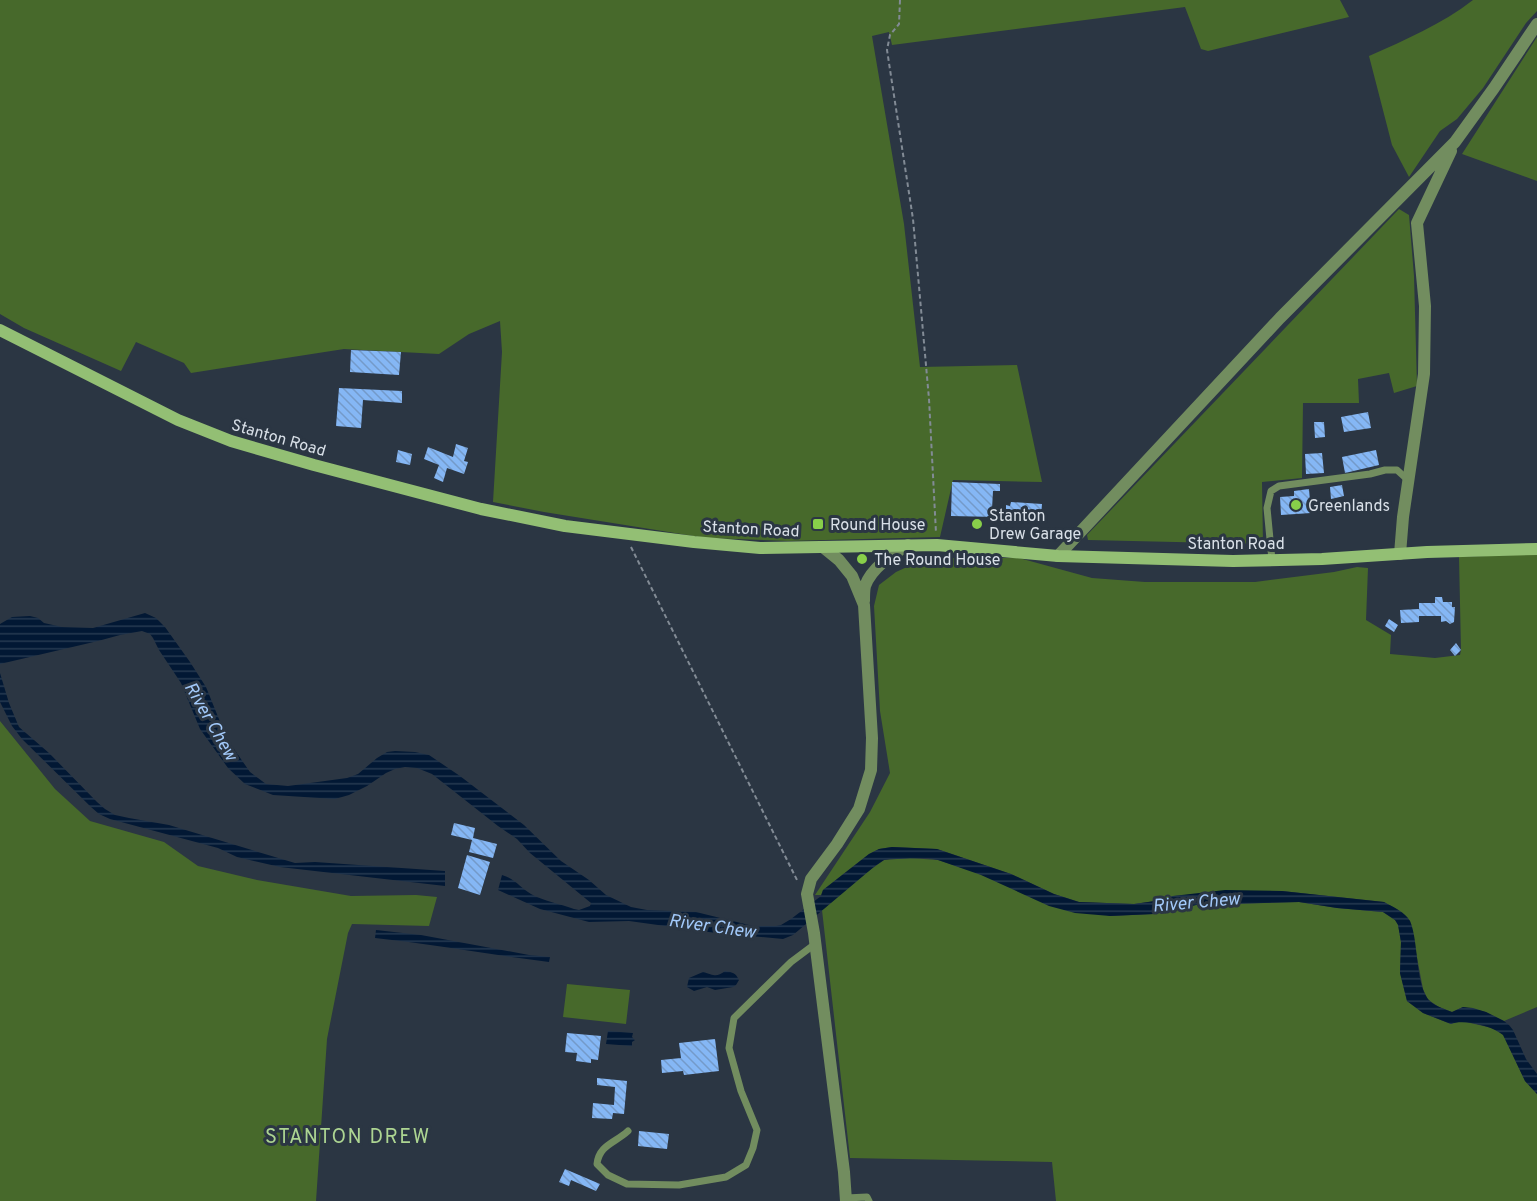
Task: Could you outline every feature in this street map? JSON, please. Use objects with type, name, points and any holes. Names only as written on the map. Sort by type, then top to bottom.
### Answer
[{"type":"main road","name":"Stanton Road","points":[[0,330],[178,420],[231,441],[481,508],[565,526],[760,548],[937,545],[1058,556],[1233,561],[1537,549]]},
{"type":"street","points":[[1058,556],[1280,318],[1455,142],[1537,24]]},
{"type":"street","points":[[1400,554],[1403,517],[1424,374],[1425,306],[1417,224],[1455,142]]},
{"type":"street","points":[[846,1200],[808,891],[811,879],[859,809],[871,770],[872,738],[864,605],[865,586],[873,573],[888,558],[908,545]]},
{"type":"street","points":[[823,547],[839,560],[852,576],[864,605]]},
{"type":"lane","points":[[1272,560],[1267,508],[1271,491],[1279,486],[1385,470],[1398,470],[1408,480]]},
{"type":"lane","points":[[628,1131],[619,1140],[603,1148],[597,1164],[608,1175],[627,1184],[679,1185],[726,1177],[746,1165],[758,1130],[741,1091],[729,1048],[734,1018],[814,939]]},
{"type":"lane","points":[[846,1200],[867,1197],[869,1201]]},
{"type":"path","points":[[900,0],[899,24],[890,35],[887,50],[913,219],[929,399],[937,545]]},
{"type":"path","points":[[633,534],[631,547],[799,884],[808,891]]},
{"type":"green space","points":[[0,0],[1340,0],[1349,17],[1208,51],[1201,49],[1185,7],[892,45],[889,32],[872,36],[904,224],[920,367],[1017,365],[1042,482],[953,480],[940,537],[788,541],[706,538],[493,502],[502,352],[500,321],[469,334],[439,354],[344,349],[191,373],[184,363],[136,342],[121,371],[24,328],[0,314]]},
{"type":"green space","points":[[1473,0],[1537,0],[1537,11],[1526,23],[1483,88],[1457,119],[1440,131],[1409,177],[1392,145],[1369,56],[1436,24]]},
{"type":"green space","points":[[1537,37],[1537,181],[1462,154]]},
{"type":"green space","points":[[1399,209],[1409,215],[1414,276],[1417,386],[1394,393],[1389,373],[1358,379],[1359,403],[1303,403],[1302,478],[1262,482],[1263,544],[1088,540],[1087,535]]},
{"type":"green space","points":[[1537,554],[1537,1007],[1504,1021],[1486,1012],[1463,1007],[1452,1012],[1430,1001],[1423,989],[1410,921],[1398,910],[1384,902],[1282,891],[1173,896],[1134,904],[1079,902],[1054,894],[1011,874],[937,849],[892,847],[879,849],[869,854],[823,890],[821,895],[815,895],[870,812],[890,773],[880,711],[874,606],[879,585],[896,572],[920,561],[952,558],[1019,558],[1092,578],[1145,582],[1255,582],[1357,567],[1368,568],[1366,620],[1391,635],[1390,654],[1435,658],[1460,655],[1459,557]]},
{"type":"green space","points":[[0,721],[55,789],[90,821],[164,842],[198,866],[257,880],[351,896],[437,897],[429,926],[352,924],[348,933],[327,1039],[316,1201],[0,1201]]},
{"type":"green space","points":[[910,858],[938,860],[1110,916],[1154,914],[1196,905],[1299,902],[1383,912],[1398,924],[1401,942],[1400,973],[1407,1001],[1423,1013],[1451,1024],[1458,1021],[1466,1022],[1492,1028],[1503,1034],[1525,1081],[1537,1094],[1537,1201],[1056,1201],[1052,1162],[850,1158],[822,910],[860,877],[884,860]]},
{"type":"green space","points":[[567,984],[630,990],[626,1024],[563,1017]]},
{"type":"water","name":"River Chew","points":[[145,613],[156,618],[165,627],[190,662],[206,687],[227,739],[250,772],[266,784],[288,786],[347,778],[358,774],[387,752],[415,752],[429,755],[524,825],[561,861],[606,895],[631,907],[696,912],[753,926],[781,925],[821,896],[823,890],[869,854],[879,849],[892,847],[937,849],[1011,874],[1054,894],[1079,902],[1134,904],[1173,896],[1225,890],[1282,891],[1384,902],[1402,912],[1410,921],[1422,987],[1426,996],[1433,1004],[1452,1012],[1463,1007],[1473,1008],[1486,1012],[1509,1025],[1526,1059],[1537,1074],[1537,1094],[1525,1081],[1503,1035],[1478,1024],[1463,1022],[1451,1024],[1423,1013],[1407,1001],[1400,973],[1401,942],[1398,925],[1395,920],[1383,912],[1299,902],[1196,905],[1154,914],[1110,916],[1075,913],[1049,906],[981,875],[928,858],[884,860],[793,935],[783,939],[716,933],[629,921],[589,922],[540,909],[498,890],[502,875],[546,901],[579,910],[590,906],[591,903],[530,853],[517,839],[432,774],[417,768],[395,769],[349,795],[335,799],[273,795],[245,784],[228,768],[200,729],[181,683],[150,634],[142,631],[120,635],[0,664],[0,624],[12,617],[30,616],[44,623],[62,627],[93,628]]},
{"type":"water","points":[[0,673],[19,727],[49,753],[97,802],[115,815],[169,825],[295,863],[315,862],[445,871],[445,886],[280,867],[237,857],[218,848],[99,814],[22,739],[12,726],[0,702]]},
{"type":"water","points":[[376,930],[421,935],[550,957],[549,962],[375,938]]},
{"type":"water","points":[[725,971],[733,973],[739,980],[733,987],[715,990],[707,987],[694,991],[687,987],[689,978],[703,972],[717,975]]},
{"type":"water","points":[[608,1031],[633,1033],[632,1037],[635,1040],[632,1046],[606,1044]]},
{"type":"building","points":[[351,350],[401,352],[399,375],[350,372]]},
{"type":"building","points":[[339,388],[402,391],[402,403],[363,400],[361,428],[336,426]]},
{"type":"building","points":[[1368,412],[1371,428],[1344,432],[1341,417]]},
{"type":"building","points":[[1314,422],[1324,422],[1325,437],[1315,438]]},
{"type":"building","points":[[456,444],[468,448],[464,461],[468,462],[464,474],[447,468],[443,482],[434,478],[439,465],[424,459],[428,447],[453,457]]},
{"type":"building","points":[[398,450],[412,454],[410,465],[396,462]]},
{"type":"building","points":[[1376,450],[1379,465],[1345,473],[1342,457]]},
{"type":"building","points":[[1322,453],[1324,473],[1306,474],[1305,454]]},
{"type":"building","points":[[952,482],[1000,484],[1000,491],[993,491],[992,509],[997,509],[996,517],[951,516]]},
{"type":"building","points":[[1342,485],[1344,496],[1331,499],[1330,487]]},
{"type":"building","name":"Greenlands","points":[[1309,489],[1311,513],[1281,515],[1280,497],[1294,496],[1294,491]]},
{"type":"building","points":[[1011,502],[1042,504],[1041,516],[1009,518],[1010,509],[1006,509],[1006,505],[1010,506]]},
{"type":"building","name":"The Round House","points":[[864,553],[867,554],[867,564],[860,565],[857,564],[856,557],[857,554]]},
{"type":"building","points":[[1435,597],[1442,597],[1443,602],[1452,602],[1452,607],[1455,607],[1454,622],[1450,624],[1446,621],[1441,622],[1441,616],[1419,616],[1419,622],[1401,623],[1400,610],[1419,609],[1419,603],[1435,603]]},
{"type":"building","points":[[1389,619],[1398,625],[1394,632],[1385,626]]},
{"type":"building","points":[[1456,643],[1461,650],[1455,656],[1450,650]]},
{"type":"building","points":[[454,823],[475,828],[473,838],[497,844],[493,858],[469,852],[472,840],[451,835]]},
{"type":"building","points":[[467,855],[490,862],[480,895],[458,888]]},
{"type":"building","points":[[567,1033],[601,1036],[598,1060],[591,1059],[591,1063],[576,1061],[577,1053],[565,1052]]},
{"type":"building","points":[[715,1039],[719,1071],[684,1075],[683,1071],[662,1073],[661,1060],[681,1058],[679,1043]]},
{"type":"building","points":[[597,1078],[627,1081],[624,1114],[613,1113],[612,1119],[592,1118],[593,1103],[614,1105],[615,1087],[597,1085]]},
{"type":"building","points":[[639,1131],[669,1134],[667,1149],[638,1146]]},
{"type":"building","points":[[565,1169],[600,1184],[596,1191],[571,1180],[569,1186],[559,1182]]},
{"type":"place","name":"Greenlands","points":[[1296,505]]},
{"type":"place","name":"Round House","points":[[818,524]]},
{"type":"place","name":"Stanton Drew Garage","points":[[977,524]]},
{"type":"place","name":"The Round House","points":[[862,559]]},
{"type":"district","name":"STANTON DREW","points":[[348,1136]]}]
